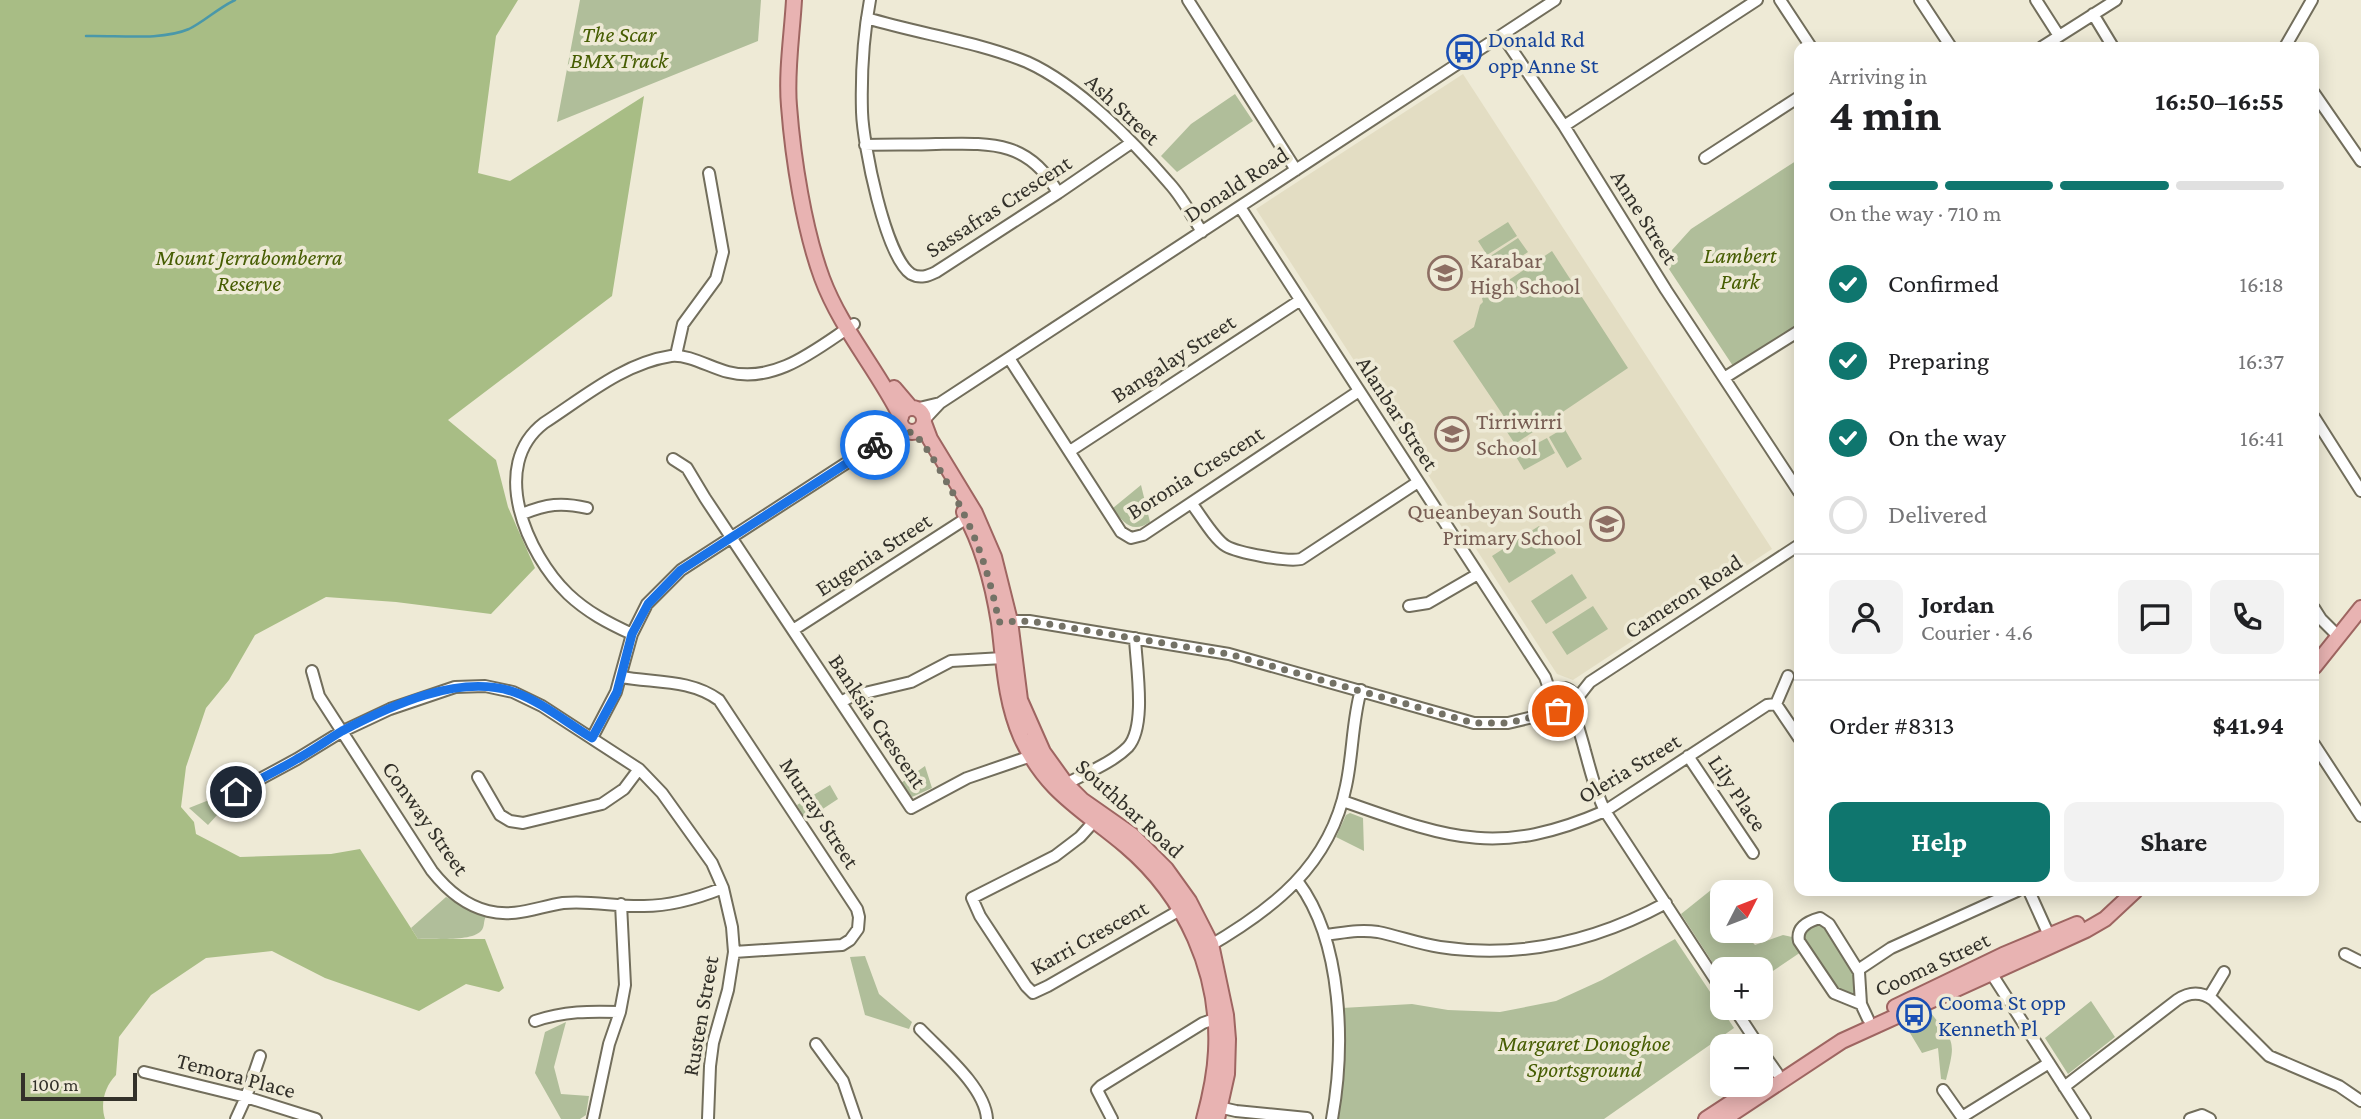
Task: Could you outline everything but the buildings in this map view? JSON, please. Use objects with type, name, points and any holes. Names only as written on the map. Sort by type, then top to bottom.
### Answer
[{"type":"main road","name":"Southbar Road","points":[[794,0],[789,105],[803,204],[850,326],[899,396],[930,453],[971,515],[1004,621],[1020,700],[1037,754],[1166,887],[1206,947]]},
{"type":"main road","points":[[2319,651],[2360,607]]},
{"type":"main road","name":"Southbar Road","points":[[1004,621],[1003,658],[1007,697],[1014,719],[1057,791],[1140,843],[1166,869],[1189,901],[1206,947],[1210,983],[1221,1017],[1227,1065],[1212,1112]]},
{"type":"main road","points":[[2319,660],[2336,634]]},
{"type":"main road","name":"Cooma Street","points":[[1724,1119],[1831,1037],[1990,973],[2099,914],[2120,896]]},
{"type":"main road","name":"Cooma Street","points":[[1870,1023],[1946,981],[2028,945],[2097,925],[2129,896]]},
{"type":"main road","points":[[1946,981],[1978,970],[1990,973],[2008,957],[2028,945]]},
{"type":"main road","name":"Cooma Street","points":[[1773,1079],[1779,1077]]},
{"type":"main road","name":"Cooma Street","points":[[1706,1119],[1739,1097]]},
{"type":"street","name":"Sassafras Crescent","points":[[870,0],[861,72],[865,145],[873,185],[890,237],[903,265],[910,273],[919,277],[936,272],[1131,143]]},
{"type":"street","name":"Donald Road","points":[[592,738],[613,700],[632,634],[648,604],[681,570],[1555,0]]},
{"type":"street","points":[[1563,126],[1757,0]]},
{"type":"street","points":[[1780,0],[1808,42]]},
{"type":"street","points":[[1920,0],[1948,42]]},
{"type":"street","points":[[2036,0],[2059,36]]},
{"type":"street","points":[[2050,42],[2116,0]]},
{"type":"street","points":[[2288,42],[2312,0]]},
{"type":"street","points":[[1192,1],[1296,170]]},
{"type":"street","points":[[2093,14],[2110,42]]},
{"type":"street","name":"Ash Street","points":[[867,18],[1027,62],[1084,97],[1171,184],[1202,232]]},
{"type":"street","name":"Anne Street","points":[[1502,35],[1794,484]]},
{"type":"street","points":[[1705,158],[1794,100]]},
{"type":"street","points":[[2319,100],[2361,161]]},
{"type":"street","points":[[865,145],[959,143],[1004,146],[1038,165],[1050,178],[1058,193]]},
{"type":"street","points":[[676,355],[683,324],[716,279],[723,252],[709,173]]},
{"type":"street","name":"Alanbar Street","points":[[1240,207],[1545,677],[1552,699]]},
{"type":"street","name":"Bangalay Street","points":[[1070,451],[1299,301]]},
{"type":"street","points":[[632,634],[603,621],[579,603],[556,581],[540,559],[522,514],[516,478],[524,446],[536,430],[647,360],[676,355],[730,372],[752,374],[779,369],[808,356],[850,326]]},
{"type":"street","points":[[1724,378],[1794,334]]},
{"type":"street","name":"Boronia Crescent","points":[[1009,358],[1121,532],[1131,538],[1143,535],[1359,391]]},
{"type":"street","points":[[2319,425],[2361,491]]},
{"type":"street","name":"Banksia Crescent","points":[[673,458],[687,468],[911,808],[958,782],[1037,754]]},
{"type":"street","points":[[1191,503],[1226,546],[1293,561],[1301,559],[1418,482]]},
{"type":"street","points":[[522,514],[540,507],[565,503],[586,508]]},
{"type":"street","name":"Eugenia Street","points":[[793,630],[971,515]]},
{"type":"street","name":"Cameron Road","points":[[1564,689],[1590,682],[1794,548]]},
{"type":"street","points":[[1409,607],[1438,598],[1478,574]]},
{"type":"street","points":[[2319,614],[2336,634]]},
{"type":"street","points":[[1004,621],[1030,621],[1229,654],[1474,723],[1508,723],[1560,711],[1574,704]]},
{"type":"street","points":[[1066,784],[1121,753],[1135,735],[1139,712],[1135,638]]},
{"type":"street","points":[[841,702],[852,696],[906,684],[951,661],[1003,658]]},
{"type":"street","name":"Conway Street","points":[[312,671],[319,696],[432,871],[462,900],[486,911],[511,914],[561,904],[645,906],[703,896],[723,888]]},
{"type":"street","points":[[1788,676],[1776,704],[1794,731]]},
{"type":"street","name":"Murray Street","points":[[621,677],[687,684],[707,691],[719,700],[857,909],[858,929],[850,940],[842,945],[734,952]]},
{"type":"street","name":"Alanbar Street","points":[[1545,677],[1564,689]]},
{"type":"street","name":"Cameron Road","points":[[1574,704],[1590,682]]},
{"type":"street","name":"Rusten Street","points":[[236,792],[297,760],[341,732],[421,697],[455,687],[485,686],[513,692],[532,701],[639,769],[662,793],[712,863],[723,888],[732,927],[734,952],[728,990],[713,1043],[708,1119]]},
{"type":"street","points":[[1536,716],[1556,691],[1564,689],[1573,694],[1576,727],[1595,790],[1605,811],[1710,971]]},
{"type":"street","points":[[1206,947],[1269,907],[1298,881],[1330,830],[1343,801],[1356,706],[1361,690]]},
{"type":"street","points":[[1552,699],[1554,708],[1576,727]]},
{"type":"street","name":"Oleria Street","points":[[1343,801],[1421,829],[1468,838],[1501,840],[1538,835],[1581,822],[1605,811],[1767,705],[1776,704]]},
{"type":"street","points":[[2319,752],[2360,813]]},
{"type":"street","name":"Lily Place","points":[[1688,756],[1753,853]]},
{"type":"street","points":[[478,777],[500,815],[510,821],[523,823],[603,804],[624,789],[639,769]]},
{"type":"street","name":"Karri Crescent","points":[[1098,817],[1080,837],[1055,856],[987,888],[972,898],[980,916],[1033,993],[1180,910]]},
{"type":"street","points":[[1298,881],[1319,916],[1334,984],[1339,1024],[1339,1062],[1332,1119]]},
{"type":"street","points":[[1858,970],[1891,948],[2006,896]]},
{"type":"street","points":[[2031,896],[2051,940]]},
{"type":"street","points":[[1325,935],[1352,930],[1377,932],[1438,947],[1470,951],[1542,948],[1597,933],[1640,917],[1666,903]]},
{"type":"street","points":[[593,1119],[625,985],[621,904]]},
{"type":"street","points":[[1861,1004],[1836,995],[1830,988],[1800,943],[1800,930],[1817,919],[1826,921],[1858,970],[1861,1004],[1870,1023]]},
{"type":"street","points":[[2345,954],[2361,962]]},
{"type":"street","points":[[2209,997],[2224,972]]},
{"type":"street","points":[[1990,973],[2085,1119]]},
{"type":"street","points":[[2064,1087],[2182,996],[2196,993],[2209,997],[2269,1056],[2339,1086],[2361,1101]]},
{"type":"street","points":[[535,1021],[578,1011],[620,1012]]},
{"type":"street","points":[[1112,1119],[1097,1090],[1101,1086],[1203,1023],[1221,1017]]},
{"type":"street","points":[[920,1029],[979,1092],[986,1105],[988,1119]]},
{"type":"street","points":[[816,1044],[843,1081],[856,1119]]},
{"type":"street","points":[[236,1119],[260,1056]]},
{"type":"street","points":[[1943,1090],[1963,1118],[2049,1063]]},
{"type":"street","points":[[1773,1068],[1779,1077]]},
{"type":"street","name":"Temora Place","points":[[144,1072],[246,1097],[316,1119]]},
{"type":"street","points":[[1212,1112],[1307,1118]]},
{"type":"street","points":[[2190,1119],[2201,1115],[2210,1119]]},
{"type":"shaded area","points":[[1463,74],[1772,549],[1573,680],[1557,674],[1256,209]]},
{"type":"green space","name":"Mount Jerrabomberra Reserve","points":[[0,0],[518,0],[496,36],[478,173],[510,181],[644,96],[612,296],[448,420],[496,460],[508,507],[535,568],[491,614],[396,602],[326,597],[255,635],[229,680],[206,708],[186,767],[181,807],[194,822],[196,834],[240,857],[331,854],[360,849],[418,939],[485,939],[504,988],[499,992],[466,984],[419,1011],[325,978],[272,951],[206,958],[151,995],[119,1037],[116,1075],[106,1090],[103,1101],[105,1119],[0,1119]]},
{"type":"green space","name":"The Scar BMX Track","points":[[580,0],[761,0],[758,41],[557,122]]},
{"type":"green space","points":[[1235,94],[1253,121],[1177,172],[1161,156],[1191,124]]},
{"type":"green space","name":"Lambert Park","points":[[1794,162],[1794,327],[1733,366],[1663,260],[1691,229]]},
{"type":"green space","points":[[1508,222],[1517,236],[1487,255],[1478,241]]},
{"type":"green space","points":[[1518,238],[1528,252],[1498,272],[1489,257]]},
{"type":"green space","points":[[1552,251],[1628,368],[1515,444],[1505,429],[1507,421],[1453,341],[1474,327],[1482,298]]},
{"type":"green space","points":[[1564,428],[1582,459],[1567,468],[1549,437]]},
{"type":"green space","points":[[1547,438],[1555,453],[1524,470],[1515,455]]},
{"type":"green space","points":[[1141,485],[1150,522],[1133,527],[1124,522],[1113,508]]},
{"type":"green space","points":[[1539,526],[1556,553],[1509,583],[1492,556]]},
{"type":"green space","points":[[1572,574],[1587,598],[1546,624],[1531,601]]},
{"type":"green space","points":[[1593,606],[1608,629],[1567,655],[1552,632]]},
{"type":"green space","points":[[925,766],[932,788],[912,797],[901,783]]},
{"type":"green space","points":[[830,785],[838,799],[806,820],[797,805]]},
{"type":"green space","points":[[224,794],[229,802],[208,825],[189,808]]},
{"type":"green space","points":[[1350,813],[1363,818],[1364,851],[1336,837],[1346,815]]},
{"type":"green space","points":[[1710,891],[1710,943],[1755,945],[1773,943],[1773,939],[1783,935],[1792,937],[1801,952],[1773,971],[1773,957],[1710,959],[1681,914]]},
{"type":"green space","points":[[446,897],[486,916],[482,929],[469,937],[418,939],[411,928]]},
{"type":"green space","points":[[1818,924],[1832,935],[1845,954],[1853,976],[1855,994],[1839,992],[1806,945],[1804,933],[1808,927]]},
{"type":"green space","name":"Margaret Donoghoe Sportsground","points":[[1675,939],[1710,992],[1710,1020],[1729,1020],[1734,1028],[1725,1034],[1710,1034],[1710,1045],[1604,1119],[1332,1119],[1342,1008],[1412,1004],[1448,1010],[1500,1012],[1556,1001],[1602,980]]},
{"type":"green space","points":[[865,956],[879,994],[912,1022],[909,1029],[865,1015],[850,957]]},
{"type":"green space","points":[[2091,1001],[2115,1037],[2068,1074],[2045,1038]]},
{"type":"green space","points":[[1930,1012],[1951,1043],[1946,1080],[1941,1079],[1938,1048],[1922,1053],[1904,1023]]},
{"type":"green space","points":[[566,1022],[554,1067],[561,1094],[589,1096],[586,1115],[580,1119],[561,1119],[535,1073],[545,1032]]},
{"type":"waterway","points":[[86,36],[152,36],[178,33],[195,26],[235,0]]},
{"type":"way so far","points":[[875,445],[908,431],[913,432],[923,443],[977,539],[999,622],[1030,621],[1229,654],[1474,723],[1508,723],[1558,711]]},
{"type":"place","name":"Donald Rd opp Anne St","points":[[1464,52]]},
{"type":"place","name":"Karabar High School","points":[[1445,273]]},
{"type":"place","name":"Tirriwirri School","points":[[1452,434]]},
{"type":"place","name":"Queanbeyan South Primary School","points":[[1607,524]]},
{"type":"place","name":"Cooma St opp Kenneth Pl","points":[[1914,1015]]},
{"type":"route","points":[[236,792],[297,760],[341,732],[390,709],[455,687],[485,686],[513,692],[592,738],[617,692],[632,634],[648,604],[664,586],[681,570],[875,445]]}]
